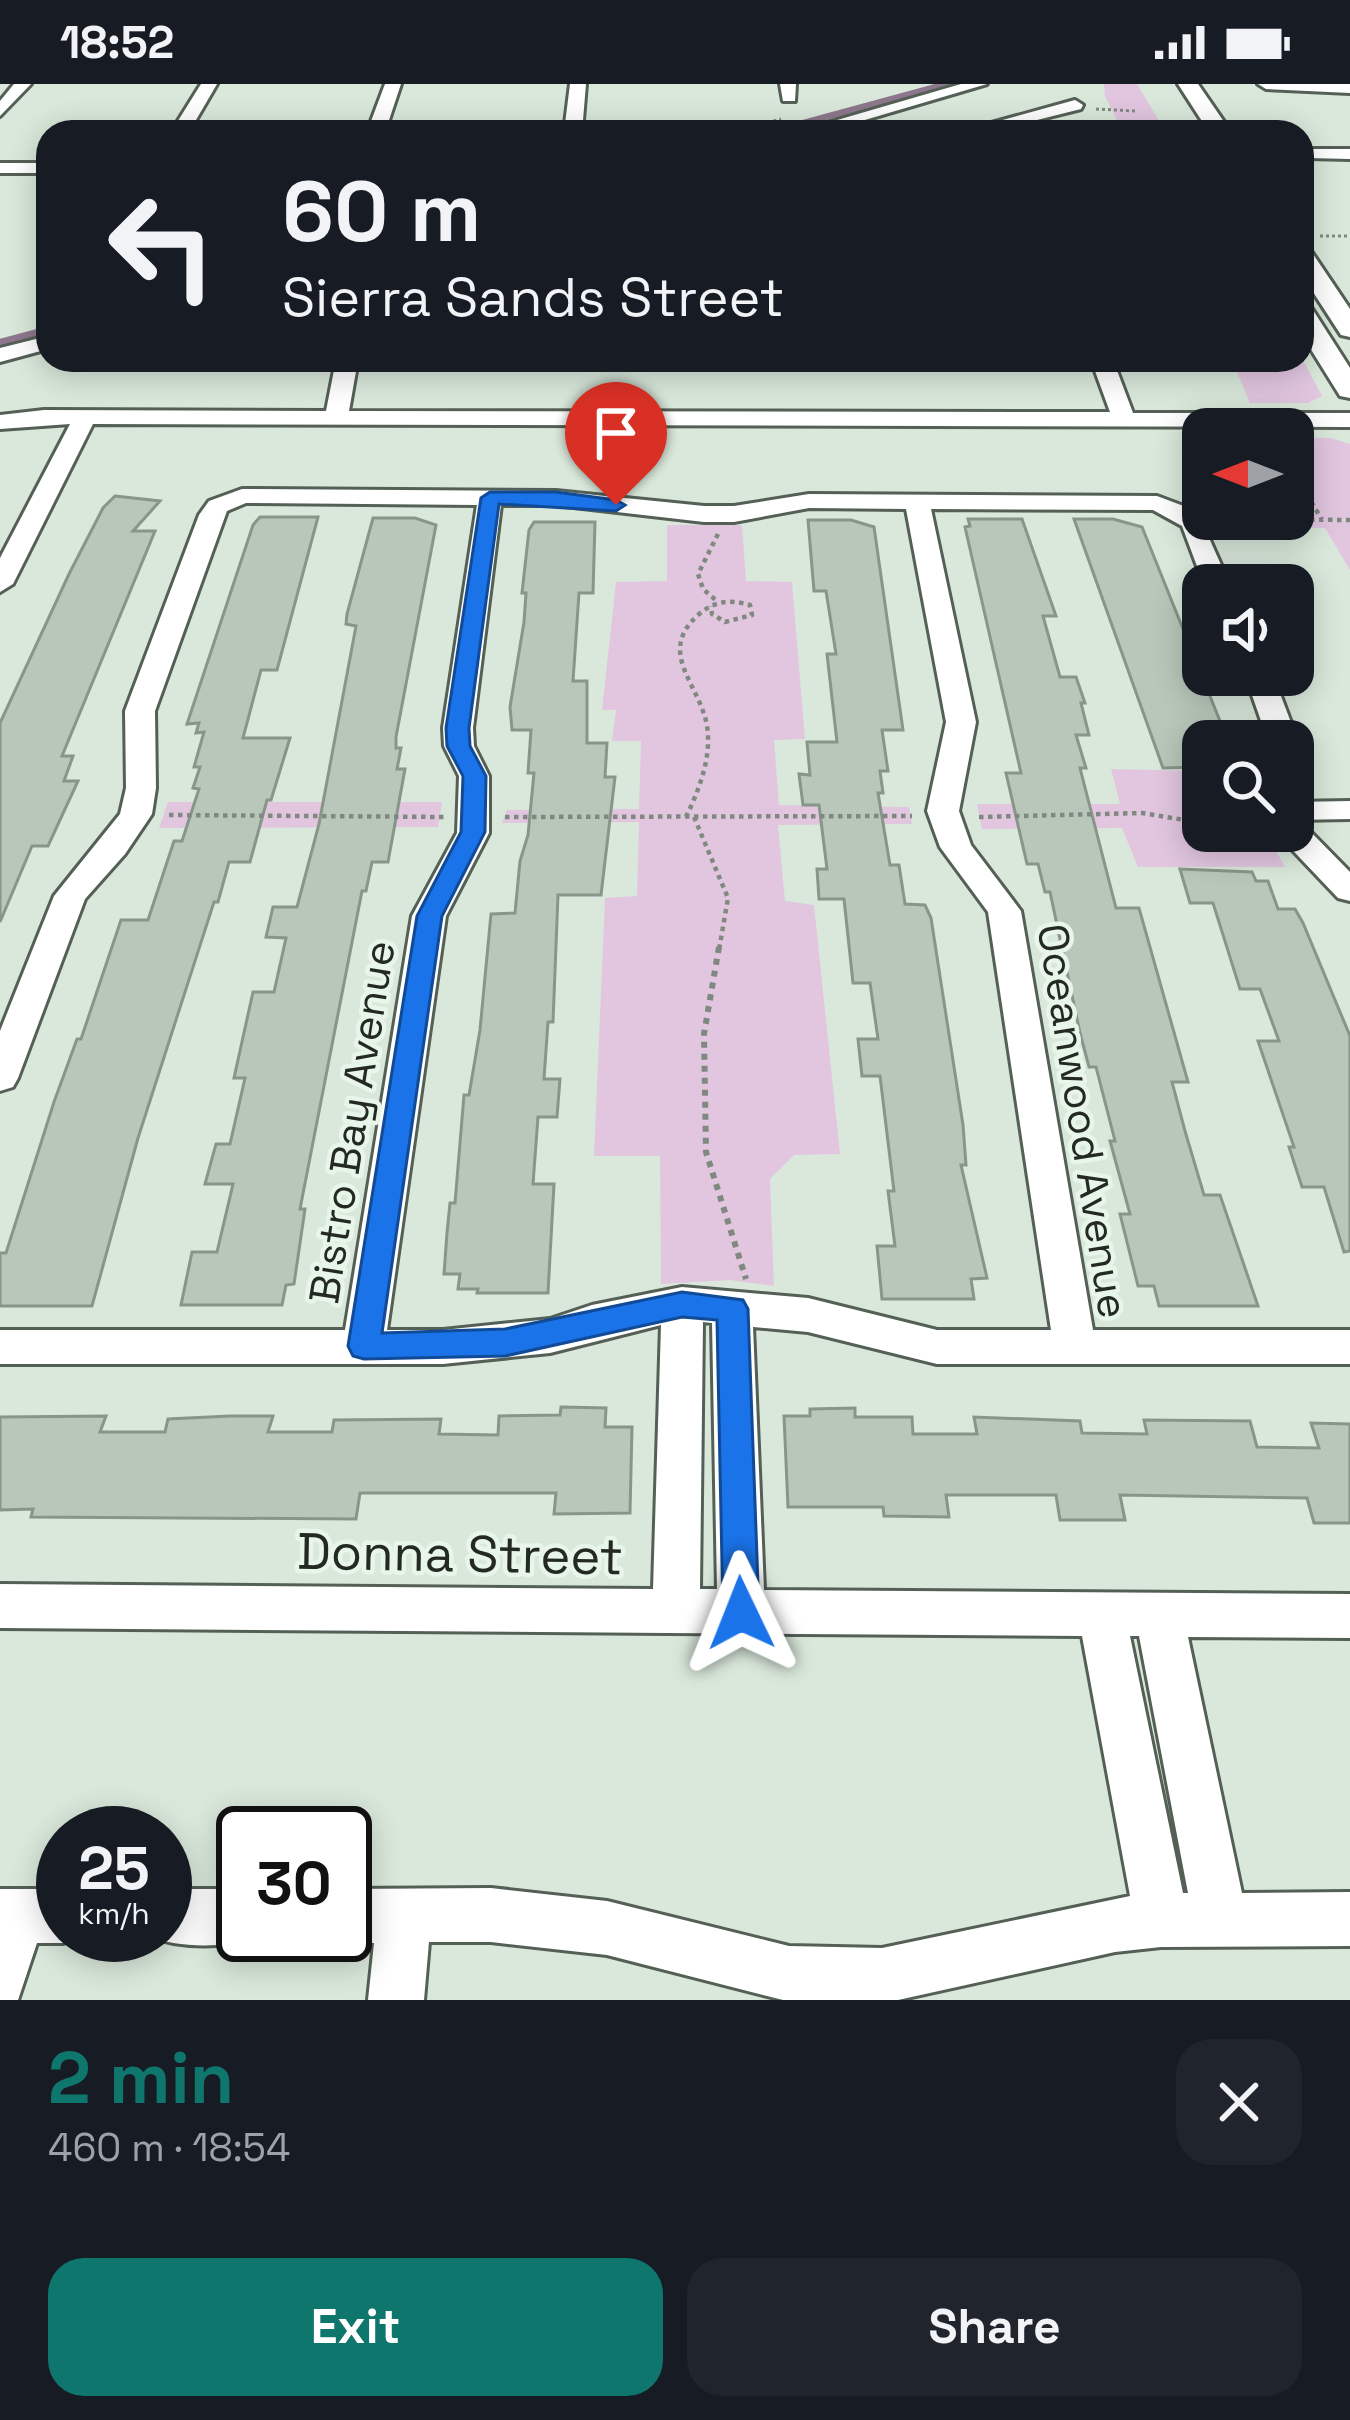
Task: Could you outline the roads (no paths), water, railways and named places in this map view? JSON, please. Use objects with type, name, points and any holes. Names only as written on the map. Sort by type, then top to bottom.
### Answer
[{"type":"main road","points":[[1188,84],[1212,120]]},
{"type":"main road","points":[[1314,252],[1350,329]]},
{"type":"main road","points":[[1314,332],[1350,389]]},
{"type":"street","points":[[0,111],[23,84]]},
{"type":"street","points":[[187,120],[209,84]]},
{"type":"street","points":[[380,120],[393,84]]},
{"type":"street","points":[[574,120],[578,84]]},
{"type":"street","points":[[848,120],[979,84]]},
{"type":"street","points":[[1266,84],[1350,88]]},
{"type":"street","points":[[1016,120],[1075,105]]},
{"type":"street","points":[[1314,154],[1350,154]]},
{"type":"street","points":[[0,168],[36,168]]},
{"type":"street","points":[[0,355],[36,344]]},
{"type":"street","points":[[336,418],[345,372]]},
{"type":"street","points":[[1106,372],[1124,419]]},
{"type":"street","points":[[0,584],[86,417]]},
{"type":"street","points":[[0,422],[86,417],[1350,420]]},
{"type":"street","points":[[0,1078],[70,896],[136,814],[141,788],[140,711],[212,515],[229,500],[242,496],[556,498],[716,514],[809,501],[1142,502],[1177,509],[1196,526],[1195,536],[1208,564]]},
{"type":"street","name":"Bistro Bay Avenue","points":[[364,1346],[429,916],[442,885],[466,852],[475,817],[474,776],[459,746],[458,728],[490,498]]},
{"type":"street","name":"Oceanwood Avenue","points":[[917,502],[961,722],[961,740],[944,792],[945,816],[956,847],[1004,911],[1075,1348]]},
{"type":"street","points":[[1314,820],[1350,811]]},
{"type":"street","points":[[1314,828],[1350,834]]},
{"type":"street","points":[[1314,849],[1350,891]]},
{"type":"street","points":[[0,1347],[505,1342],[682,1304],[808,1315],[937,1347],[1350,1347]]},
{"type":"street","points":[[676,1613],[682,1304]]},
{"type":"street","points":[[741,1613],[744,1310]]},
{"type":"street","name":"Donna Street","points":[[0,1606],[1350,1616]]},
{"type":"street","points":[[1102,1614],[1161,1920]]},
{"type":"street","points":[[1159,1614],[1220,1918]]},
{"type":"street","points":[[1131,1775],[1191,1773]]},
{"type":"street","points":[[372,1916],[491,1915],[607,1928],[789,1974],[883,1976],[1115,1924],[1350,1918]]},
{"type":"street","points":[[0,1980],[26,1916]]},
{"type":"street","points":[[396,2000],[404,1916]]},
{"type":"waterway","points":[[814,120],[946,84]]},
{"type":"waterway","points":[[0,343],[36,333]]}]
